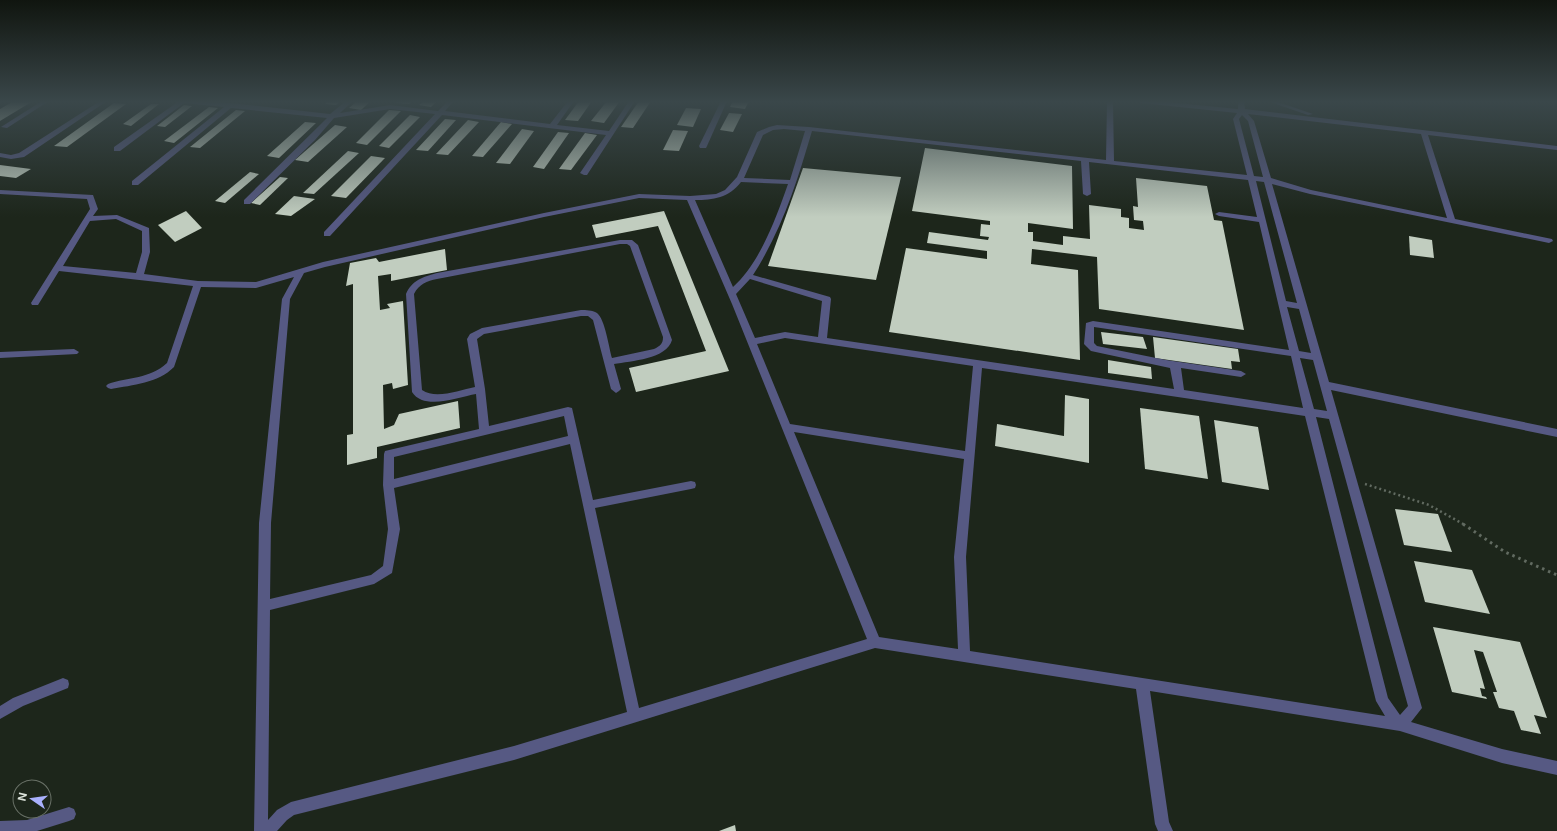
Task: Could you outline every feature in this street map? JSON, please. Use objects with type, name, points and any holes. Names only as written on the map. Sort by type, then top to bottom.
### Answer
[{"type":"street","points":[[0,155],[11,157],[21,155],[44,140]]},
{"type":"street","points":[[117,149],[129,140]]},
{"type":"street","points":[[135,183],[189,140]]},
{"type":"street","points":[[246,202],[310,140]]},
{"type":"street","points":[[327,234],[414,140]]},
{"type":"street","points":[[584,173],[606,140]]},
{"type":"street","points":[[703,146],[706,140]]},
{"type":"street","points":[[57,268],[139,276],[198,284],[256,285],[323,265],[521,220],[639,196],[690,198],[722,195],[731,190],[739,180],[757,140]]},
{"type":"street","points":[[731,293],[748,276],[772,234],[793,182],[806,140]]},
{"type":"street","points":[[905,140],[1268,180],[1310,192],[1549,241]]},
{"type":"street","points":[[1110,140],[1110,162]]},
{"type":"street","points":[[1241,140],[1271,254],[1382,701],[1400,725]]},
{"type":"street","points":[[1256,140],[1415,708],[1400,725]]},
{"type":"street","points":[[1426,140],[1452,221]]},
{"type":"street","points":[[1489,140],[1557,148]]},
{"type":"street","points":[[1086,160],[1087,194]]},
{"type":"street","points":[[739,180],[793,182]]},
{"type":"street","points":[[0,192],[90,197],[94,209],[35,303]]},
{"type":"street","points":[[690,198],[787,427],[874,642]]},
{"type":"street","points":[[1219,214],[1262,220]]},
{"type":"street","points":[[88,219],[117,217],[146,230],[146,252],[139,276]]},
{"type":"street","points":[[480,388],[435,399],[426,398],[417,392],[410,294],[416,284],[425,279],[620,242],[629,242],[634,245],[668,337],[668,342],[664,348],[657,352],[608,362]]},
{"type":"street","points":[[1271,254],[1289,256]]},
{"type":"street","points":[[261,831],[265,523],[286,299],[301,271]]},
{"type":"street","points":[[748,276],[827,299],[822,341]]},
{"type":"street","points":[[111,386],[154,376],[168,369],[171,365],[198,284]]},
{"type":"street","points":[[1282,303],[1304,307]]},
{"type":"street","points":[[484,431],[480,388],[472,339],[473,336],[482,331],[582,313],[591,313],[595,315],[597,319],[616,390]]},
{"type":"street","points":[[1241,374],[1168,363],[1094,349],[1089,344],[1089,325],[1093,324],[1317,357]]},
{"type":"street","points":[[751,342],[785,335],[1179,392],[1333,416]]},
{"type":"street","points":[[0,355],[74,352]]},
{"type":"street","points":[[1168,363],[1176,368],[1179,392]]},
{"type":"street","points":[[964,656],[960,557],[978,364]]},
{"type":"street","points":[[1325,385],[1557,433]]},
{"type":"street","points":[[264,606],[374,579],[388,569],[394,529],[388,485],[389,454],[568,411],[634,716]]},
{"type":"street","points":[[787,427],[969,456]]},
{"type":"street","points":[[388,485],[574,439]]},
{"type":"street","points":[[588,505],[691,485]]},
{"type":"street","points":[[268,831],[282,815],[291,809],[514,753],[874,642],[1400,725],[1502,756],[1557,768]]},
{"type":"street","points":[[0,713],[18,702],[63,684]]},
{"type":"street","points":[[1142,684],[1162,824],[1166,831]]},
{"type":"street","points":[[0,828],[26,827],[69,814]]},
{"type":"path","points":[[1351,479],[1429,505],[1462,523],[1505,552],[1557,575]]},
{"type":"building","points":[[63,140],[77,140],[67,147],[54,146]]},
{"type":"building","points":[[166,140],[178,140],[174,143],[164,141]]},
{"type":"building","points":[[199,140],[210,140],[200,148],[190,147]]},
{"type":"building","points":[[285,140],[298,140],[279,158],[267,156]]},
{"type":"building","points":[[318,140],[333,140],[308,162],[295,160]]},
{"type":"building","points":[[359,140],[372,140],[367,145],[356,143]]},
{"type":"building","points":[[385,140],[397,140],[389,148],[379,146]]},
{"type":"building","points":[[426,140],[438,140],[428,151],[416,150]]},
{"type":"building","points":[[449,140],[462,140],[448,155],[436,154]]},
{"type":"building","points":[[486,140],[498,140],[483,157],[472,156]]},
{"type":"building","points":[[514,140],[528,140],[510,164],[496,163]]},
{"type":"building","points":[[552,140],[564,140],[544,169],[533,167]]},
{"type":"building","points":[[580,140],[593,140],[571,170],[559,169]]},
{"type":"building","points":[[668,140],[684,140],[679,151],[663,150]]},
{"type":"building","points":[[925,148],[1072,166],[1073,229],[1028,223],[1028,232],[1033,232],[1033,241],[1063,245],[1063,236],[1090,239],[1089,205],[1121,209],[1121,217],[1129,218],[1129,228],[1144,230],[1143,221],[1134,220],[1133,206],[1138,207],[1136,178],[1207,186],[1214,220],[1222,221],[1244,330],[1099,309],[1097,257],[1032,249],[1031,264],[1078,270],[1080,360],[889,332],[906,248],[987,259],[987,251],[927,243],[929,232],[988,240],[989,237],[980,236],[981,224],[990,225],[990,221],[912,211]]},
{"type":"building","points":[[348,151],[359,153],[314,194],[303,193]]},
{"type":"building","points":[[371,156],[385,158],[346,198],[331,196]]},
{"type":"building","points":[[0,165],[31,169],[16,178],[0,176]]},
{"type":"building","points":[[803,168],[901,177],[876,280],[768,266]]},
{"type":"building","points":[[250,172],[259,174],[225,203],[215,201]]},
{"type":"building","points":[[280,177],[288,178],[260,205],[251,203]]},
{"type":"building","points":[[294,196],[315,199],[291,216],[275,214]]},
{"type":"building","points":[[186,211],[202,228],[175,242],[158,225]]},
{"type":"building","points":[[664,211],[729,371],[636,392],[629,368],[706,351],[658,226],[596,238],[592,225]]},
{"type":"building","points":[[1409,236],[1432,240],[1434,258],[1410,255]]},
{"type":"building","points":[[445,249],[447,270],[391,281],[391,274],[378,276],[380,310],[390,308],[387,304],[403,301],[408,385],[393,389],[392,383],[383,385],[384,429],[394,425],[399,414],[458,401],[460,428],[377,447],[377,458],[347,465],[347,435],[353,434],[353,284],[346,286],[350,263],[376,258],[379,262]]},
{"type":"building","points":[[1101,332],[1143,337],[1147,349],[1103,344]]},
{"type":"building","points":[[1153,337],[1238,349],[1240,362],[1231,361],[1232,369],[1155,358]]},
{"type":"building","points":[[1108,360],[1151,367],[1152,379],[1108,373]]},
{"type":"building","points":[[1065,395],[1089,399],[1089,463],[995,446],[997,424],[1064,436]]},
{"type":"building","points":[[1140,408],[1199,416],[1208,479],[1145,469]]},
{"type":"building","points":[[1214,420],[1258,427],[1269,490],[1222,482]]},
{"type":"building","points":[[1395,509],[1438,514],[1452,552],[1404,545]]},
{"type":"building","points":[[1414,561],[1472,570],[1490,614],[1425,602]]},
{"type":"building","points":[[1433,627],[1520,642],[1547,718],[1534,715],[1541,734],[1521,730],[1514,711],[1499,708],[1493,692],[1497,692],[1483,652],[1474,650],[1485,689],[1480,688],[1482,696],[1486,697],[1487,699],[1452,692]]},
{"type":"building","points":[[735,825],[736,831],[719,831]]}]
